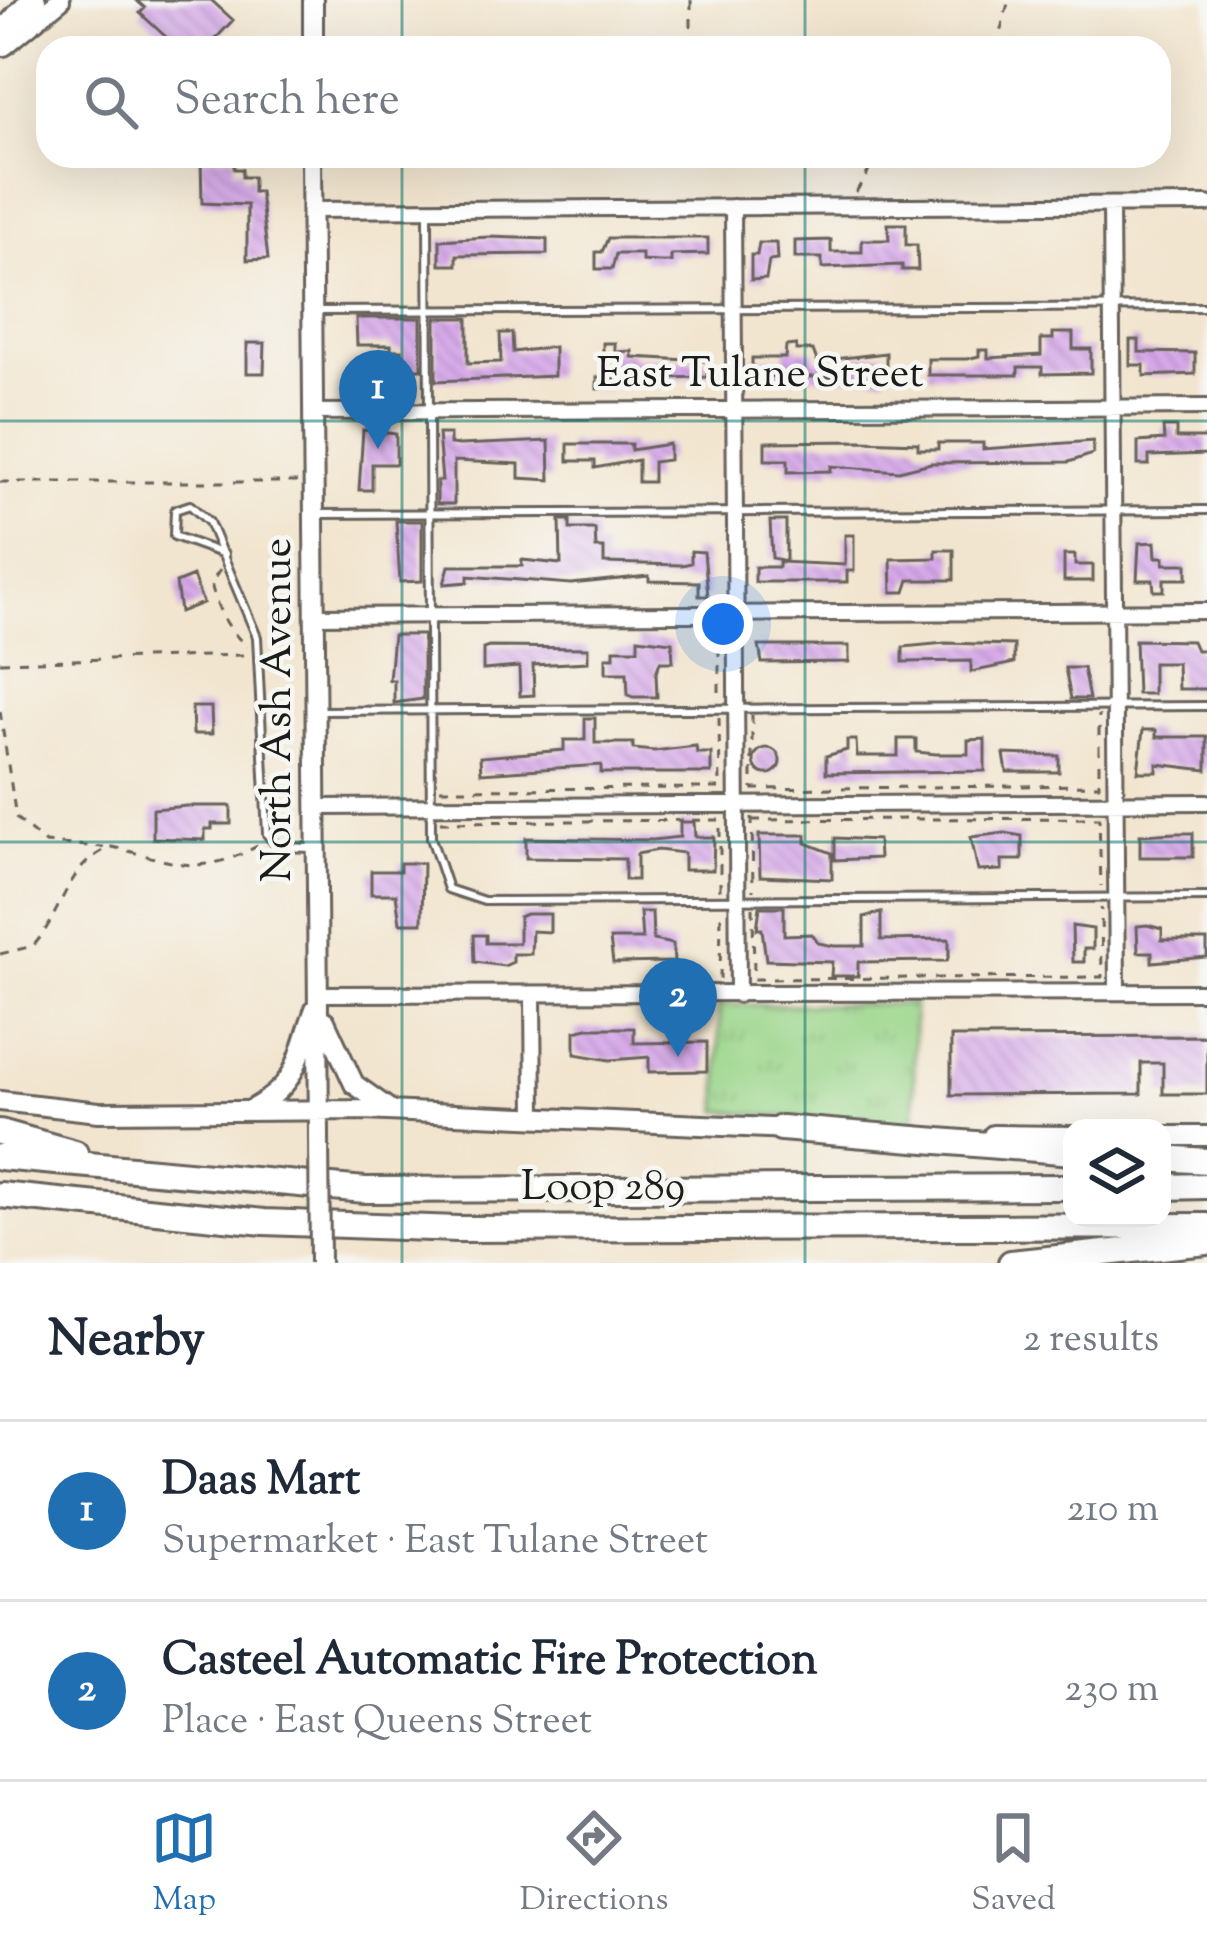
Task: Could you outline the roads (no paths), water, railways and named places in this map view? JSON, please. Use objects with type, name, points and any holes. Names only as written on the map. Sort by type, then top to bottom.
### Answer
[{"type":"highway","points":[[0,38],[32,0]]},
{"type":"highway","points":[[781,1128],[1063,1151]]},
{"type":"highway","points":[[0,1132],[62,1151],[249,1183]]},
{"type":"highway","name":"Loop 289","points":[[0,1156],[249,1183],[365,1190],[1063,1187]]},
{"type":"highway","points":[[1171,1159],[1207,1161]]},
{"type":"highway","points":[[1171,1187],[1207,1186]]},
{"type":"highway","name":"Loop 289","points":[[0,1195],[185,1216],[458,1228],[1207,1226]]},
{"type":"highway","points":[[0,1210],[100,1219],[185,1216]]},
{"type":"highway","points":[[1011,1263],[1207,1242]]},
{"type":"main road","points":[[0,49],[59,0]]},
{"type":"main road","points":[[313,0],[313,36]]},
{"type":"main road","name":"North Ash Avenue","points":[[311,168],[320,1263]]},
{"type":"main road","points":[[250,1110],[284,1090],[318,996]]},
{"type":"main road","points":[[318,996],[344,1070],[368,1096],[393,1111]]},
{"type":"main road","points":[[0,1102],[99,1112],[393,1111],[1063,1136]]},
{"type":"main road","points":[[1171,1136],[1207,1136]]},
{"type":"street","points":[[311,210],[1207,204]]},
{"type":"street","points":[[1111,205],[1114,612],[1107,707],[1115,803],[1108,897],[1117,992]]},
{"type":"street","points":[[733,207],[736,614],[745,805],[738,995]]},
{"type":"street","name":"East Tulane Street","points":[[314,412],[1207,407]]},
{"type":"street","points":[[316,616],[1207,611]]},
{"type":"street","points":[[317,807],[1207,802]]},
{"type":"street","points":[[318,996],[1207,992]]},
{"type":"street","points":[[533,995],[534,1118]]},
{"type":"lane","points":[[428,209],[431,838],[442,879],[460,897],[484,902],[1207,897]]},
{"type":"lane","points":[[312,311],[1207,307]]},
{"type":"lane","points":[[224,554],[174,536],[175,510],[190,505],[200,509],[224,554],[257,637],[270,839],[278,847],[318,848]]},
{"type":"lane","points":[[314,514],[1207,510]]},
{"type":"lane","points":[[316,711],[1207,706]]},
{"type":"place","name":"Daas Mart","points":[[378,449]]},
{"type":"place","name":"Casteel Automatic Fire Protection","points":[[678,1057]]}]
